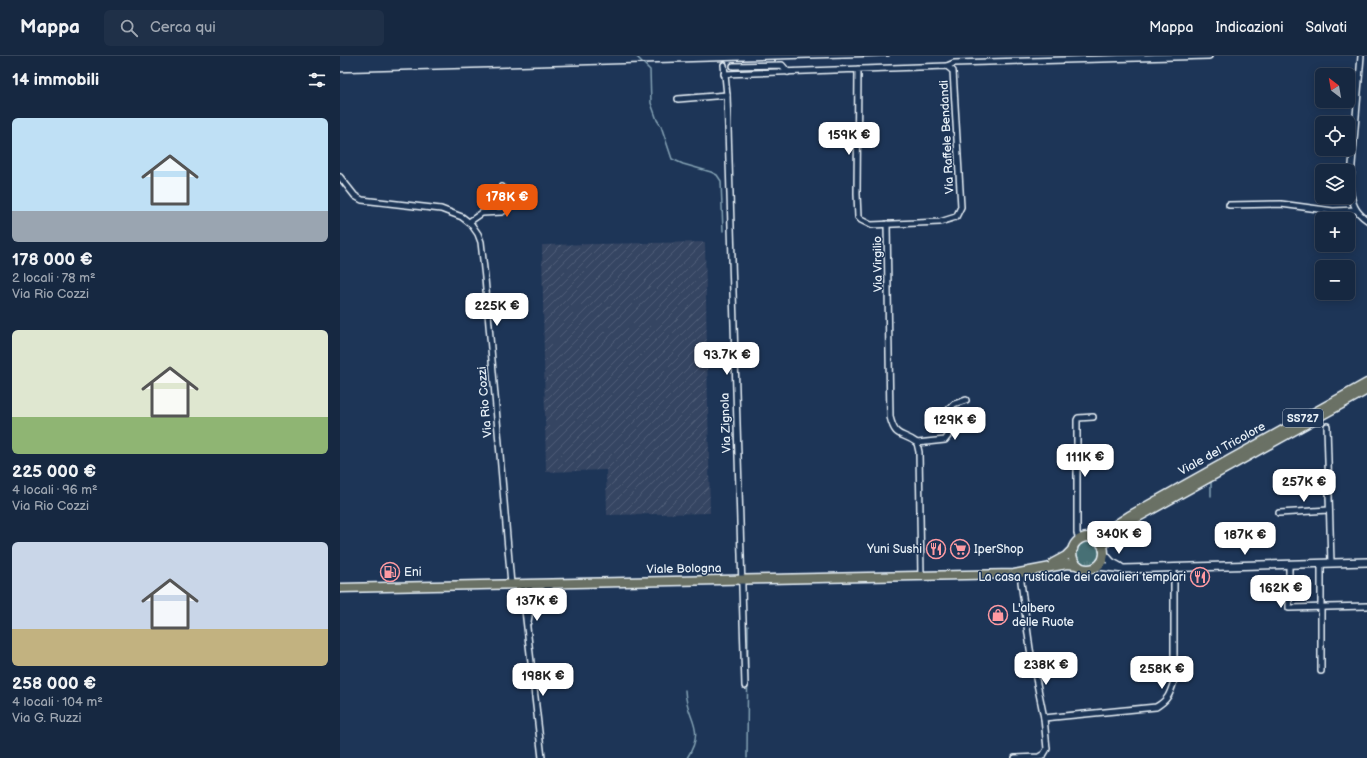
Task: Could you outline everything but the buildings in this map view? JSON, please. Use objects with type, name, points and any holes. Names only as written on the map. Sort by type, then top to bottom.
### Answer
[{"type":"main road","name":"Viale del Tricolore","points":[[1091,538],[1100,535],[1129,516],[1367,383]]},
{"type":"main road","name":"Viale del Tricolore","points":[[1104,550],[1114,532],[1124,525],[1367,390]]},
{"type":"main road","points":[[1026,572],[1058,561],[1073,549],[1079,540],[1091,538],[1098,540],[1111,562],[1124,569]]},
{"type":"main road","points":[[1073,549],[1073,556],[1077,565]]},
{"type":"main road","points":[[1098,566],[1101,563],[1104,550]]},
{"type":"main road","points":[[1026,572],[1067,564],[1077,565],[1087,569],[1098,566],[1124,569],[1367,562]]},
{"type":"main road","name":"Viale Bologna","points":[[340,588],[1014,574],[1026,572]]},
{"type":"street","points":[[947,66],[954,63],[1209,56]]},
{"type":"street","points":[[1361,56],[1350,189],[1351,200],[1356,210],[1367,220]]},
{"type":"street","name":"Via Zignola","points":[[724,65],[727,95],[745,686]]},
{"type":"street","points":[[733,66],[782,65],[788,72]]},
{"type":"street","name":"Via Raffele Bendandi","points":[[724,74],[947,66],[953,70],[961,207],[956,217],[940,222],[887,224]]},
{"type":"street","name":"Via Virgilio","points":[[858,69],[858,217],[871,225],[887,224],[890,417],[892,427],[896,432],[912,439],[917,443]]},
{"type":"street","points":[[678,100],[727,95]]},
{"type":"street","name":"Via Rio Cozzi","points":[[340,178],[355,196],[362,200],[442,209],[462,217],[469,222],[478,234],[481,242],[511,584]]},
{"type":"street","points":[[469,222],[482,214],[502,212],[505,210],[502,187]]},
{"type":"street","points":[[1229,205],[1281,204],[1333,211],[1356,210]]},
{"type":"street","points":[[921,576],[919,452],[917,443],[945,440],[948,436],[949,409],[954,404],[966,400]]},
{"type":"street","points":[[1079,540],[1077,533],[1077,420],[1078,418],[1092,417]]},
{"type":"street","points":[[1326,426],[1331,563]]},
{"type":"street","points":[[1279,513],[1329,510]]},
{"type":"street","points":[[1321,563],[1321,671]]},
{"type":"street","points":[[1289,564],[1289,608],[1367,606]]},
{"type":"street","points":[[1044,718],[1156,707],[1164,702],[1171,693],[1174,681],[1174,568]]},
{"type":"street","points":[[1015,758],[1039,757],[1044,754],[1047,749],[1044,718],[1030,649],[1021,582],[1026,572]]},
{"type":"street","points":[[525,584],[532,597],[532,604],[528,619],[528,639]]},
{"type":"street","points":[[525,584],[528,639],[542,758]]},
{"type":"street","points":[[532,604],[543,592],[554,584]]},
{"type":"shaded area","points":[[705,242],[710,513],[607,515],[606,470],[546,472],[542,245]]},
{"type":"green space","points":[[1088,540],[1097,544],[1101,553],[1097,562],[1088,566],[1079,562],[1075,553],[1079,544]]},
{"type":"waterway","points":[[636,56],[650,70],[651,103],[657,120],[661,126],[672,159],[683,164],[711,172],[717,175],[721,181],[723,231]]},
{"type":"waterway","points":[[1211,481],[1211,496]]},
{"type":"waterway","points":[[747,758],[748,626]]},
{"type":"waterway","points":[[685,690],[686,700],[695,731],[693,747],[687,758]]},
{"type":"railway","points":[[340,72],[889,56]]},
{"type":"place","name":"Yuni Sushi","points":[[936,549]]},
{"type":"place","name":"IperShop","points":[[960,549]]},
{"type":"place","name":"Eni","points":[[390,572]]},
{"type":"place","name":"La casa rusticale dei cavalieri templari","points":[[1200,577]]},
{"type":"place","name":"L'albero delle Ruote","points":[[998,615]]}]
